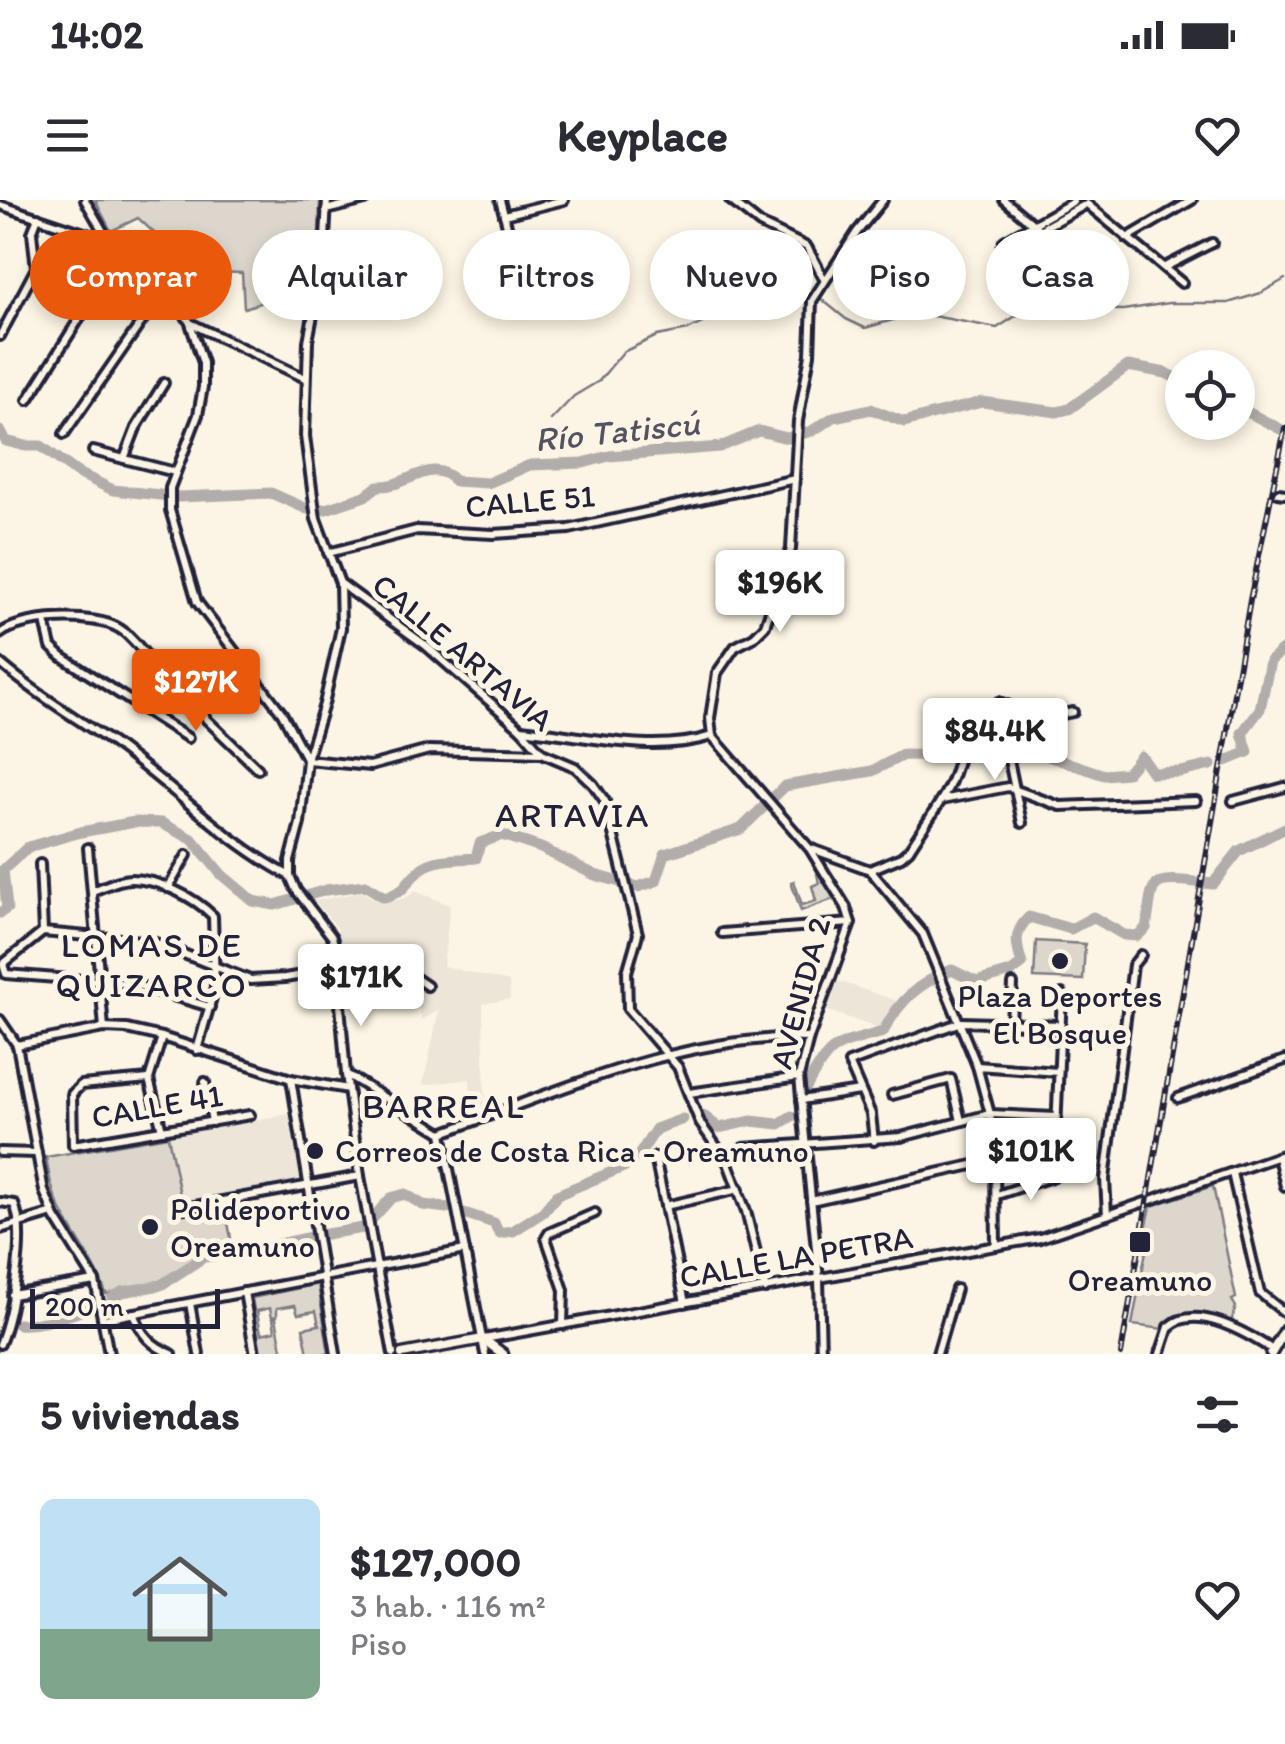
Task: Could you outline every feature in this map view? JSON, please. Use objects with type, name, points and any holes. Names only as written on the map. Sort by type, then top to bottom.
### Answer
[{"type":"main road","points":[[1272,1352],[1285,1330]]},
{"type":"main road","points":[[402,1354],[482,1340],[503,1354]]},
{"type":"street","points":[[85,200],[102,230]]},
{"type":"street","points":[[327,200],[324,260],[308,341],[305,436],[316,519],[340,583],[341,628],[307,760],[290,876],[332,937],[360,1176],[393,1354]]},
{"type":"street","points":[[326,210],[364,200]]},
{"type":"street","points":[[500,200],[508,230]]},
{"type":"street","points":[[504,215],[564,200]]},
{"type":"street","points":[[730,200],[760,224],[808,247],[822,283]]},
{"type":"street","points":[[521,728],[656,746],[685,744],[712,736],[710,718],[717,673],[735,647],[765,626],[791,550],[797,432],[810,354],[812,301],[883,200]]},
{"type":"street","points":[[1004,200],[1039,230]]},
{"type":"street","points":[[1129,237],[1192,200]]},
{"type":"street","points":[[1037,228],[1072,201],[1088,203],[1118,230]]},
{"type":"street","points":[[1034,230],[1088,203]]},
{"type":"street","points":[[0,205],[75,230]]},
{"type":"street","points":[[0,336],[36,268],[32,233],[38,217]]},
{"type":"street","points":[[1129,240],[1182,282]]},
{"type":"street","points":[[1164,268],[1212,243]]},
{"type":"street","points":[[28,400],[78,320]]},
{"type":"street","points":[[64,434],[143,320]]},
{"type":"street","points":[[188,320],[202,363],[203,388],[198,415],[175,472],[169,507],[197,602],[282,713],[307,760]]},
{"type":"street","points":[[190,323],[305,378]]},
{"type":"street","points":[[124,458],[136,428],[164,383]]},
{"type":"street","points":[[93,451],[175,472]]},
{"type":"street","name":"CALLE 51","points":[[328,553],[417,530],[494,534],[569,529],[795,478]]},
{"type":"street","name":"CALLE ARTAVIA","points":[[340,583],[425,645],[521,728],[542,753],[575,768],[594,784],[605,801],[638,934],[627,972],[628,1009],[678,1068],[700,1122],[728,1162],[739,1189],[765,1289]]},
{"type":"street","points":[[45,620],[51,647],[62,658],[188,738]]},
{"type":"street","points":[[0,634],[18,623],[83,620],[115,626],[159,667],[250,675]]},
{"type":"street","points":[[0,662],[34,692],[114,744],[260,860],[290,876]]},
{"type":"street","points":[[191,669],[206,719],[258,769]]},
{"type":"street","points":[[870,870],[910,850],[941,800],[974,720],[1000,702],[1043,718],[1072,712]]},
{"type":"street","name":"AVENIDA 2","points":[[712,736],[810,849],[846,907],[851,923],[809,1038],[799,1077],[819,1279],[821,1354]]},
{"type":"street","points":[[1004,736],[1022,823]]},
{"type":"street","points":[[307,760],[370,766],[429,750],[542,753]]},
{"type":"street","points":[[941,800],[1014,787],[1060,806],[1196,801]]},
{"type":"street","points":[[1233,802],[1285,787]]},
{"type":"street","points":[[88,848],[104,1028]]},
{"type":"street","points":[[810,849],[870,870],[918,924],[961,1022],[990,1114],[996,1160],[996,1246]]},
{"type":"street","points":[[168,888],[187,855]]},
{"type":"street","points":[[40,864],[43,932]]},
{"type":"street","points":[[92,891],[133,879],[168,888],[213,916],[215,964],[210,1007],[196,1050]]},
{"type":"street","points":[[722,933],[851,923]]},
{"type":"street","points":[[210,1007],[156,988],[6,974],[2,968],[43,932],[153,942],[250,980],[389,960],[427,986]]},
{"type":"street","points":[[1107,1215],[1105,1178],[1110,1128],[1134,965],[1141,955]]},
{"type":"street","points":[[1011,1023],[1013,984]]},
{"type":"street","points":[[997,1195],[1054,1176],[1062,994]]},
{"type":"street","points":[[0,1020],[17,1046],[44,1191],[94,1281],[109,1354]]},
{"type":"street","points":[[874,1141],[871,1114],[849,1063],[961,1022],[1060,1025]]},
{"type":"street","points":[[17,1046],[104,1028],[127,1029],[162,1036],[290,1080],[348,1089]]},
{"type":"street","points":[[162,1036],[150,1079],[162,1130]]},
{"type":"street","points":[[442,1134],[668,1056],[762,1040],[809,1038]]},
{"type":"street","points":[[1178,1098],[1285,1060]]},
{"type":"street","points":[[976,1066],[1058,1072]]},
{"type":"street","points":[[346,1074],[442,1134],[485,1354]]},
{"type":"street","points":[[689,1093],[799,1077]]},
{"type":"street","name":"CALLE 41","points":[[150,1079],[81,1084],[72,1094],[73,1146],[250,1115]]},
{"type":"street","points":[[892,1095],[951,1079],[961,1121]]},
{"type":"street","points":[[290,1080],[336,1354]]},
{"type":"street","points":[[206,1082],[212,1122]]},
{"type":"street","points":[[801,1100],[860,1091]]},
{"type":"street","points":[[744,1148],[901,1138],[990,1114],[1056,1117]]},
{"type":"street","points":[[0,1152],[38,1152]]},
{"type":"street","points":[[1282,1156],[1285,1186]]},
{"type":"street","name":"CALLE LA PETRA","points":[[482,1340],[1040,1238],[1282,1156]]},
{"type":"street","points":[[654,1158],[684,1303]]},
{"type":"street","points":[[812,1201],[996,1160]]},
{"type":"street","points":[[1232,1172],[1260,1293],[1285,1313]]},
{"type":"street","points":[[184,1208],[360,1176]]},
{"type":"street","points":[[665,1206],[739,1189]]},
{"type":"street","points":[[0,1202],[14,1204],[20,1224],[12,1296],[4,1314],[0,1344]]},
{"type":"street","points":[[0,1229],[53,1213]]},
{"type":"street","points":[[563,1325],[564,1290],[546,1238],[549,1233],[595,1213]]},
{"type":"street","points":[[104,1319],[465,1250]]},
{"type":"street","points":[[12,1296],[94,1281]]},
{"type":"street","points":[[937,1354],[956,1290]]},
{"type":"street","points":[[244,1292],[255,1354]]},
{"type":"street","points":[[190,1302],[199,1354]]},
{"type":"street","points":[[133,1314],[140,1331],[151,1343],[172,1354]]},
{"type":"street","points":[[1160,1354],[1164,1334],[1174,1322],[1193,1318],[1246,1332],[1272,1352]]},
{"type":"shaded area","points":[[95,200],[320,200],[319,230],[252,230],[252,305],[244,308],[242,273],[232,273],[232,230],[151,230],[138,218],[110,230]]},
{"type":"shaded area","points":[[822,872],[836,898],[801,911],[791,882],[794,881],[802,905],[816,901],[812,886],[819,883],[817,874]]},
{"type":"shaded area","points":[[415,891],[450,905],[443,966],[509,982],[510,999],[483,1004],[485,1114],[472,1117],[470,1079],[423,1085],[439,1010],[422,1020],[415,993],[394,997],[390,984],[367,989],[363,970],[346,972],[337,927],[314,901],[362,892],[378,901],[391,901]]},
{"type":"shaded area","name":"Plaza Deportes El Bosque","points":[[1036,941],[1085,944],[1083,980],[1034,978]]},
{"type":"shaded area","points":[[838,981],[897,1001],[880,1029],[826,1010]]},
{"type":"shaded area","points":[[289,1114],[300,1177],[297,1181],[181,1203],[168,1136]]},
{"type":"shaded area","name":"Polideportivo Oreamuno","points":[[168,1136],[184,1214],[225,1207],[233,1249],[198,1254],[182,1270],[160,1281],[106,1294],[58,1204],[46,1157]]},
{"type":"shaded area","points":[[1213,1186],[1236,1298],[1232,1300],[1236,1307],[1231,1322],[1192,1314],[1174,1316],[1163,1329],[1132,1325],[1151,1206]]},
{"type":"shaded area","points":[[318,1284],[329,1354],[308,1354],[303,1328],[319,1325],[316,1311],[298,1314],[295,1305],[277,1308],[277,1316],[272,1317],[270,1308],[257,1311],[261,1334],[275,1331],[276,1318],[283,1354],[261,1354],[252,1298]]},
{"type":"waterway","points":[[820,298],[846,319],[865,328],[917,313],[997,328],[1033,305],[1050,301],[1087,309],[1123,310],[1169,303],[1228,303],[1261,293],[1285,279]]},
{"type":"waterway","points":[[551,420],[574,396],[599,381],[623,352],[657,336],[688,330],[708,320]]},
{"type":"waterway","name":"Río Tatiscú","points":[[0,431],[6,441],[41,446],[76,472],[113,490],[179,497],[271,493],[307,509],[326,509],[365,496],[378,486],[428,472],[437,471],[455,481],[488,483],[530,465],[583,463],[609,456],[720,447],[759,431],[787,438],[812,431],[834,417],[871,409],[904,422],[982,402],[1057,412],[1069,409],[1128,366],[1165,373]]},
{"type":"waterway","name":"Río Tatiscú","points":[[1255,416],[1280,429]]},
{"type":"waterway","points":[[1226,761],[1248,752],[1242,733],[1260,709],[1270,661],[1285,648]]},
{"type":"waterway","points":[[0,913],[7,908],[3,870],[28,847],[135,822],[161,823],[192,839],[222,875],[253,901],[275,905],[326,890],[365,885],[384,897],[402,889],[426,865],[476,858],[480,843],[502,835],[541,848],[595,875],[638,887],[656,881],[665,854],[741,829],[785,786],[872,771],[903,755],[960,756],[989,721],[997,719],[1051,757],[1104,775],[1127,773],[1141,756],[1153,773],[1211,765]]},
{"type":"waterway","points":[[1204,883],[1213,884],[1239,851],[1285,828]]},
{"type":"waterway","points":[[807,1086],[830,1052],[845,1043],[883,1032],[903,1002],[929,981],[952,970],[976,982],[1011,972],[1022,964],[1017,939],[1029,917],[1071,929],[1093,917],[1124,935],[1137,936],[1146,928],[1154,887],[1167,881],[1195,882]]},
{"type":"waterway","points":[[704,1116],[719,1128],[751,1121],[779,1124],[792,1116]]},
{"type":"waterway","points":[[464,1213],[494,1223],[499,1233],[513,1231],[543,1212],[557,1195],[626,1166],[639,1155],[656,1129],[683,1119]]},
{"type":"waterway","points":[[373,1218],[391,1198],[405,1194],[423,1205],[447,1208]]},
{"type":"waterway","points":[[326,1234],[363,1228]]},
{"type":"waterway","points":[[112,1298],[122,1292],[161,1285],[204,1257],[310,1237]]},
{"type":"waterway","points":[[18,1324],[47,1321],[94,1307]]},
{"type":"railway","points":[[1121,1354],[1250,600],[1285,428]]},
{"type":"place","name":"Plaza Deportes El Bosque","points":[[1060,961]]},
{"type":"place","name":"Correos de Costa Rica - Oreamuno","points":[[315,1151]]},
{"type":"place","name":"Polideportivo Oreamuno","points":[[150,1227]]},
{"type":"place","name":"Oreamuno","points":[[1140,1242]]},
{"type":"district","name":"ARTAVIA","points":[[573,815]]},
{"type":"district","name":"LOMAS DE QUIZARCO","points":[[152,965]]},
{"type":"district","name":"BARREAL","points":[[444,1106]]}]
